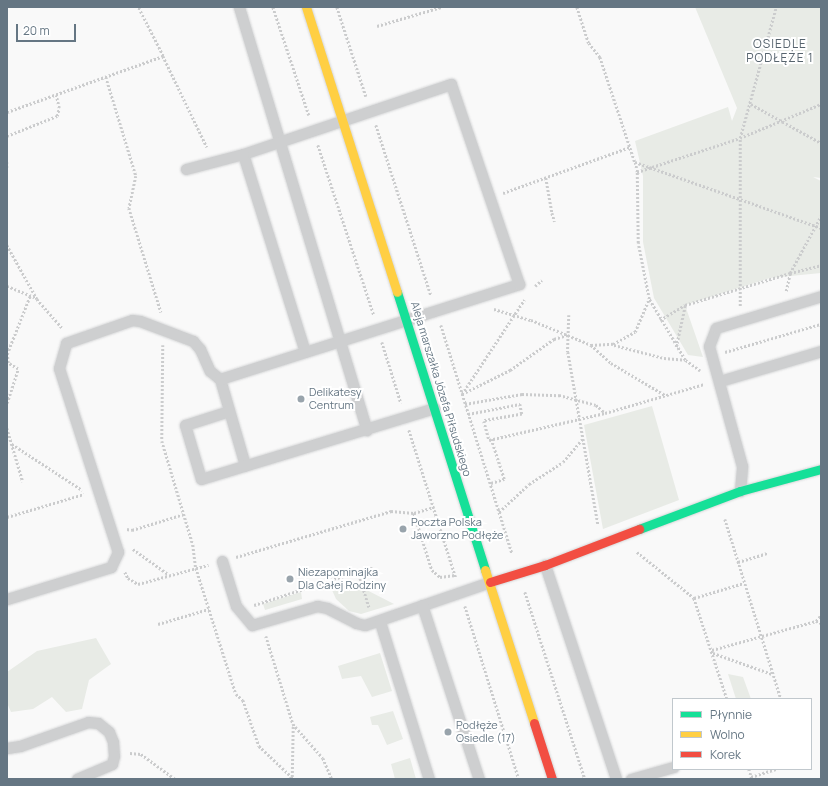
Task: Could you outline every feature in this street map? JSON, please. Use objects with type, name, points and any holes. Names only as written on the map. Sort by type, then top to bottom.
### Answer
[{"type":"street","name":"Aleja marszałka Józefa Piłsudskiego","points":[[306,7],[408,321],[434,408],[552,779]]},
{"type":"street","points":[[490,582],[545,565],[740,491],[821,469]]},
{"type":"lane","points":[[239,7],[278,142],[367,430]]},
{"type":"lane","points":[[186,169],[243,154],[451,84],[519,284],[437,312],[220,379]]},
{"type":"lane","points":[[243,154],[305,352]]},
{"type":"lane","points":[[740,491],[742,466],[716,382],[709,346],[716,328],[821,296]]},
{"type":"lane","points":[[7,599],[111,567],[118,552],[59,368],[66,343],[132,320],[193,341],[200,349],[210,371],[220,379],[245,466]]},
{"type":"lane","points":[[716,382],[821,351]]},
{"type":"lane","points":[[229,411],[185,425],[201,479],[367,430],[434,408]]},
{"type":"lane","points":[[222,560],[236,606],[252,625],[317,606],[327,608],[356,623],[377,622],[460,591],[490,582]]},
{"type":"lane","points":[[545,565],[616,779]]},
{"type":"lane","points":[[422,606],[479,779]]},
{"type":"lane","points":[[377,622],[429,779]]},
{"type":"lane","points":[[7,748],[20,746],[88,722],[98,722],[109,732],[113,742],[114,756],[112,764],[77,779]]},
{"type":"lane","points":[[631,779],[672,767]]},
{"type":"path","points":[[138,7],[213,162]]},
{"type":"path","points":[[273,7],[379,330],[519,779]]},
{"type":"path","points":[[337,7],[437,312],[584,779]]},
{"type":"path","points":[[377,26],[441,7]]},
{"type":"path","points":[[578,7],[589,43],[600,57],[635,162],[637,172],[638,243],[649,299],[684,360],[716,382]]},
{"type":"path","points":[[741,288],[740,138],[751,104],[776,7]]},
{"type":"path","points":[[7,112],[163,56]]},
{"type":"path","points":[[106,77],[136,176],[129,208],[163,319],[162,441],[184,514],[196,568],[236,694],[243,700],[259,746],[292,778]]},
{"type":"path","points":[[7,136],[56,116],[59,108],[56,95]]},
{"type":"path","points":[[751,104],[821,143]]},
{"type":"path","points":[[637,172],[740,138],[821,104]]},
{"type":"path","points":[[490,198],[630,148]]},
{"type":"path","points":[[7,162],[7,168]]},
{"type":"path","points":[[635,162],[821,228]]},
{"type":"path","points":[[546,178],[552,214],[556,222]]},
{"type":"path","points":[[781,308],[790,274],[821,216]]},
{"type":"path","points":[[7,245],[37,299],[73,340]]},
{"type":"path","points":[[660,320],[685,305],[821,265]]},
{"type":"path","points":[[533,288],[542,280]]},
{"type":"path","points":[[7,286],[37,299]]},
{"type":"path","points":[[7,403],[18,369],[8,363],[7,354],[30,296]]},
{"type":"path","points":[[462,394],[525,298]]},
{"type":"path","points":[[613,344],[635,332],[649,299]]},
{"type":"path","points":[[470,300],[568,334],[591,345],[611,363],[665,395]]},
{"type":"path","points":[[676,347],[685,305]]},
{"type":"path","points":[[569,315],[568,352],[601,544]]},
{"type":"path","points":[[712,356],[821,324]]},
{"type":"path","points":[[462,394],[510,370],[554,339],[568,334]]},
{"type":"path","points":[[591,345],[613,344],[664,358],[684,360]]},
{"type":"path","points":[[491,439],[605,413],[716,382]]},
{"type":"path","points":[[465,404],[522,394],[559,395],[596,405],[605,413]]},
{"type":"path","points":[[468,414],[520,404],[522,414],[484,421],[489,440],[491,439],[504,479],[491,483]]},
{"type":"path","points":[[7,428],[23,482]]},
{"type":"path","points":[[499,512],[529,484],[563,462],[583,438]]},
{"type":"path","points":[[7,517],[88,494],[12,444]]},
{"type":"path","points":[[718,500],[781,698]]},
{"type":"path","points":[[118,552],[128,578],[138,584],[168,574],[196,568],[391,511],[414,513],[434,507]]},
{"type":"path","points":[[414,513],[432,570],[440,577],[455,575]]},
{"type":"path","points":[[110,528],[132,530],[184,514]]},
{"type":"path","points":[[110,528],[168,574]]},
{"type":"path","points":[[635,550],[694,598],[727,698]]},
{"type":"path","points":[[738,562],[768,553]]},
{"type":"path","points":[[257,602],[371,567],[372,573]]},
{"type":"path","points":[[358,571],[377,622]]},
{"type":"path","points":[[694,598],[744,583]]},
{"type":"path","points":[[158,624],[209,609]]},
{"type":"path","points":[[712,650],[816,621],[821,616]]},
{"type":"path","points":[[816,621],[821,623]]},
{"type":"path","points":[[262,622],[293,724],[292,778]]},
{"type":"path","points":[[713,653],[773,674]]},
{"type":"path","points":[[293,724],[324,758],[332,779]]},
{"type":"path","points":[[142,754],[175,779]]},
{"type":"path","points":[[752,778],[773,770]]},
{"type":"shaded area","points":[[695,7],[821,7],[821,178],[813,177],[821,181],[821,273],[770,278],[685,305],[703,357],[688,355],[654,298],[643,242],[643,176],[635,141],[728,107],[732,121],[737,108]]},
{"type":"shaded area","points":[[652,406],[679,500],[603,529],[584,425]]},
{"type":"shaded area","points":[[353,583],[394,604],[361,614],[349,611],[336,599],[332,590]]},
{"type":"shaded area","points":[[301,592],[302,599],[265,610],[263,604]]},
{"type":"shaded area","points":[[96,638],[111,664],[89,680],[82,709],[66,712],[52,697],[33,709],[11,712],[7,703],[7,672],[37,651]]},
{"type":"shaded area","points":[[380,653],[392,691],[372,697],[361,676],[342,679],[338,666]]},
{"type":"shaded area","points":[[728,674],[743,677],[751,698],[736,698]]},
{"type":"shaded area","points":[[393,711],[403,739],[387,745],[378,725],[372,725],[370,717]]},
{"type":"shaded area","points":[[410,758],[416,779],[395,779],[391,764]]},
{"type":"traffic: fast","points":[[397,292],[485,570]]},
{"type":"traffic: fast","points":[[639,529],[740,491],[821,469]]},
{"type":"traffic: slow","points":[[306,7],[397,292]]},
{"type":"traffic: slow","points":[[485,570],[534,723]]},
{"type":"traffic: jam","points":[[490,582],[545,565],[639,529]]},
{"type":"traffic: jam","points":[[534,723],[552,779]]},
{"type":"place","name":"Delikatesy Centrum","points":[[301,399]]},
{"type":"place","name":"Poczta Polska Jaworzno Podłęże","points":[[403,529]]},
{"type":"place","name":"Niezapominajka Dla Całej Rodziny","points":[[290,579]]},
{"type":"place","name":"Podłęże Osiedle (17)","points":[[448,732]]},
{"type":"district","name":"OSIEDLE PODŁĘŻE 1","points":[[780,51]]}]
